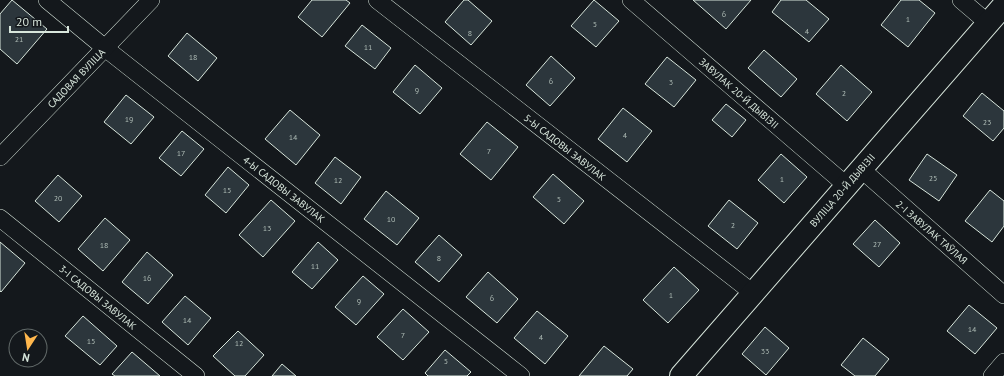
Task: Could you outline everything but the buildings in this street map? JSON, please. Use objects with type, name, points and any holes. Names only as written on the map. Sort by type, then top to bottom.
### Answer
[{"type":"street","name":"4-Ы САДОВЫ ЗАВУЛАК","points":[[47,0],[105,48],[521,376]]},
{"type":"street","name":"САДОВАЯ ВУЛІЦА","points":[[0,156],[151,0]]},
{"type":"street","name":"5-Ы САДОВЫ ЗАВУЛАК","points":[[377,0],[753,293]]},
{"type":"street","name":"ЗАВУЛАК 20-Й ДЫВІЗІІ","points":[[631,0],[846,185]]},
{"type":"street","points":[[961,0],[988,23]]},
{"type":"street","name":"ВУЛІЦА 20-Й ДЫВІЗІІ","points":[[681,376],[1004,5]]},
{"type":"street","name":"2-І ЗАВУЛАК ТАЎЛАЯ","points":[[861,169],[1004,294]]},
{"type":"street","name":"3-І САДОВЫ ЗАВУЛАК","points":[[0,218],[196,376]]},
{"type":"street","points":[[992,376],[1004,362]]}]
